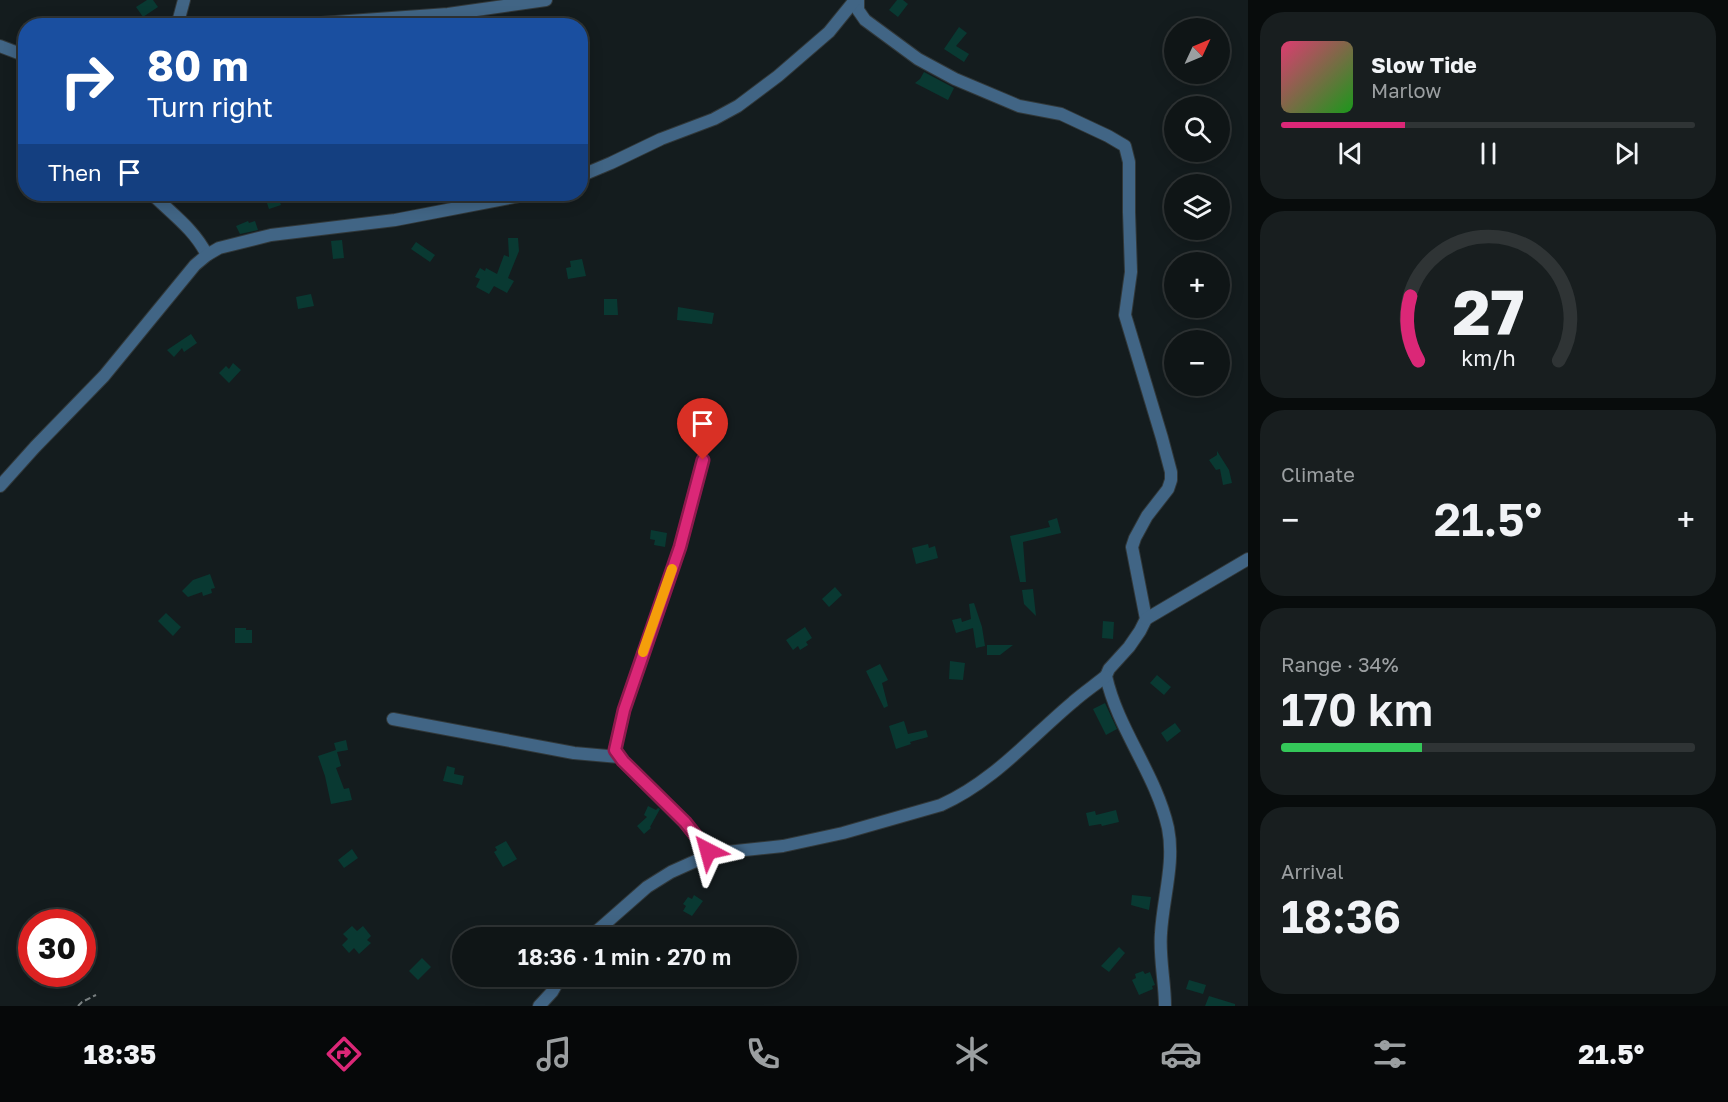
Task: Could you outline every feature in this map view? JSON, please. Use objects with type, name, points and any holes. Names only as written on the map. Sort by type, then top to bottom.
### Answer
[{"type":"street","points":[[179,18],[184,0]]},
{"type":"street","points":[[392,18],[448,14],[546,0]]},
{"type":"street","points":[[588,173],[661,139],[714,119],[738,106],[778,76],[829,32],[856,0]]},
{"type":"street","points":[[602,927],[647,887],[671,872],[708,856],[783,846],[843,833],[949,802],[969,791],[998,770],[1072,702],[1106,676],[1140,631],[1146,619],[1132,547],[1134,538],[1147,516],[1168,489],[1171,472],[1125,315],[1131,272],[1129,162],[1125,146],[1061,114],[1019,106],[955,79],[918,59],[865,20],[858,10],[856,0]]},
{"type":"street","points":[[0,46],[18,53]]},
{"type":"street","points":[[160,201],[188,226],[202,244],[207,255]]},
{"type":"street","points":[[0,486],[104,376],[195,265],[219,248],[271,235],[395,220],[494,201]]},
{"type":"street","points":[[703,460],[680,547],[624,710],[615,746],[616,754],[685,822],[708,851],[708,856]]},
{"type":"street","points":[[1146,619],[1248,559]]},
{"type":"street","points":[[1106,676],[1116,710],[1155,788],[1168,830],[1171,848],[1169,875],[1162,909],[1160,937],[1165,1006]]},
{"type":"street","points":[[393,719],[574,753],[619,757]]},
{"type":"street","points":[[539,1006],[555,987]]},
{"type":"path","points":[[78,1006],[96,995]]},
{"type":"building","points":[[147,0],[153,0],[158,7],[143,17],[136,7]]},
{"type":"building","points":[[897,0],[903,0],[908,4],[898,17],[889,10]]},
{"type":"building","points":[[959,27],[967,33],[956,46],[969,54],[964,62],[944,49]]},
{"type":"building","points":[[924,72],[954,88],[948,100],[915,83]]},
{"type":"building","points":[[266,201],[280,201],[281,205],[269,209]]},
{"type":"building","points":[[248,221],[249,223],[255,221],[258,230],[240,234],[236,226]]},
{"type":"building","points":[[508,238],[518,238],[519,251],[508,278],[514,281],[507,293],[494,286],[489,294],[476,287],[480,279],[475,277],[480,268],[485,271],[486,268],[497,274],[504,255],[509,257]]},
{"type":"building","points":[[342,240],[344,258],[333,259],[331,241]]},
{"type":"building","points":[[416,242],[435,255],[430,262],[411,249]]},
{"type":"building","points":[[582,259],[586,276],[568,279],[566,268],[571,267],[570,261]]},
{"type":"building","points":[[311,294],[314,306],[298,309],[296,297]]},
{"type":"building","points":[[604,299],[617,299],[618,315],[604,315]]},
{"type":"building","points":[[678,307],[714,313],[712,324],[677,320]]},
{"type":"building","points":[[191,334],[197,343],[184,352],[182,348],[174,357],[167,350]]},
{"type":"building","points":[[233,363],[241,370],[229,383],[219,373],[226,366],[229,369]]},
{"type":"building","points":[[1217,451],[1229,470],[1232,483],[1223,485],[1220,469],[1216,470],[1209,460],[1217,455]]},
{"type":"building","points":[[1057,518],[1061,533],[1023,542],[1026,582],[1020,582],[1010,536],[1050,527],[1048,521]]},
{"type":"building","points":[[651,530],[667,533],[665,547],[654,545],[655,540],[650,539]]},
{"type":"building","points":[[928,544],[929,548],[935,546],[938,558],[916,564],[912,548]]},
{"type":"building","points":[[210,574],[215,588],[211,589],[212,593],[203,596],[202,592],[188,597],[182,591],[193,580]]},
{"type":"building","points":[[835,587],[842,595],[829,607],[822,599]]},
{"type":"building","points":[[1033,589],[1036,616],[1024,604],[1022,590]]},
{"type":"building","points":[[974,603],[982,627],[985,646],[976,648],[973,628],[956,633],[952,620],[961,618],[962,622],[971,619],[969,604]]},
{"type":"building","points":[[166,613],[181,627],[173,636],[158,621]]},
{"type":"building","points":[[1103,621],[1114,622],[1113,639],[1102,638]]},
{"type":"building","points":[[805,627],[812,638],[806,642],[808,645],[800,650],[798,646],[793,650],[786,640]]},
{"type":"building","points":[[235,628],[252,630],[252,643],[235,643]]},
{"type":"building","points":[[987,645],[1013,645],[1000,655],[987,655]]},
{"type":"building","points":[[950,661],[965,663],[963,680],[949,679]]},
{"type":"building","points":[[880,664],[888,680],[882,683],[888,706],[884,708],[866,671]]},
{"type":"building","points":[[1157,675],[1171,687],[1164,695],[1150,683]]},
{"type":"building","points":[[1105,703],[1117,729],[1106,735],[1093,709]]},
{"type":"building","points":[[904,721],[908,734],[926,730],[928,737],[896,749],[889,726]]},
{"type":"building","points":[[1175,723],[1181,731],[1167,742],[1161,733]]},
{"type":"building","points":[[346,740],[348,750],[337,752],[341,766],[336,768],[344,789],[349,788],[352,800],[331,804],[318,756],[336,750],[334,743]]},
{"type":"building","points":[[447,766],[455,768],[454,774],[464,776],[462,785],[443,781]]},
{"type":"building","points":[[648,806],[656,810],[660,809],[651,828],[644,834],[637,826],[647,817],[644,815]]},
{"type":"building","points":[[1116,810],[1119,822],[1089,826],[1086,813],[1095,811],[1096,815]]},
{"type":"building","points":[[506,841],[517,859],[503,867],[494,852],[497,850],[495,847]]},
{"type":"building","points":[[352,849],[358,858],[344,868],[338,860]]},
{"type":"building","points":[[694,895],[703,901],[692,916],[683,911],[686,906],[683,904],[688,897],[692,899]]},
{"type":"building","points":[[1132,895],[1151,897],[1149,910],[1131,905]]},
{"type":"building","points":[[352,926],[357,931],[363,926],[371,936],[367,940],[371,943],[359,954],[354,948],[349,953],[342,945],[348,939],[343,934]]},
{"type":"building","points":[[1119,947],[1125,953],[1109,972],[1101,966]]},
{"type":"building","points":[[422,958],[431,967],[418,980],[409,971]]},
{"type":"building","points":[[1143,971],[1145,974],[1150,972],[1155,985],[1152,986],[1153,989],[1139,995],[1132,980],[1136,978],[1135,974]]},
{"type":"building","points":[[1189,980],[1206,985],[1203,994],[1186,989]]},
{"type":"building","points":[[1209,996],[1235,1004],[1235,1006],[1205,1006]]},
{"type":"slow traffic","points":[[643,652],[672,569]]},
{"type":"route","points":[[703,460],[680,547],[624,710],[615,750],[616,754],[685,822],[708,851]]}]
